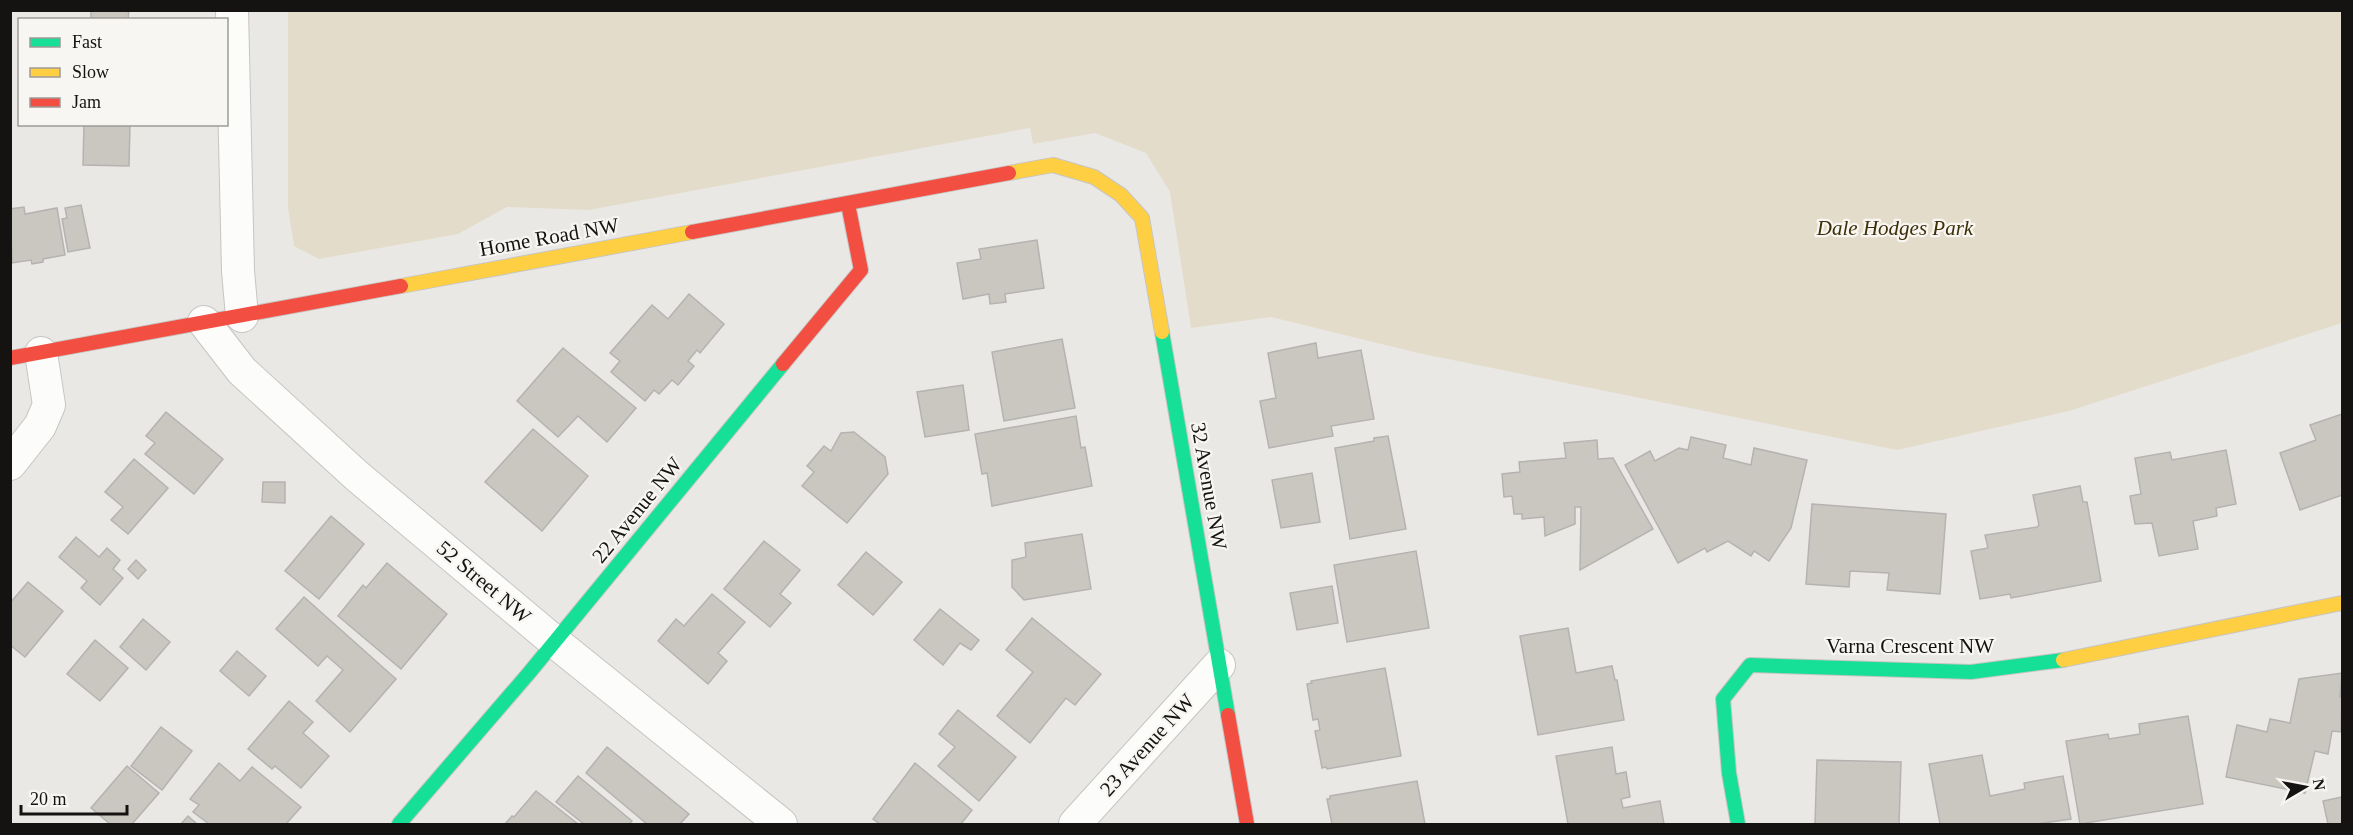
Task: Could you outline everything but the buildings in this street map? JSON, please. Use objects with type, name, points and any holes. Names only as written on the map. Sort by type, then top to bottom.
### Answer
[{"type":"street","points":[[232,10],[238,278],[242,316]]},
{"type":"street","name":"Home Road NW","points":[[10,358],[1053,165],[1094,177]]},
{"type":"street","name":"32 Avenue NW","points":[[1094,177],[1121,195],[1142,218],[1247,825]]},
{"type":"street","name":"22 Avenue NW","points":[[399,825],[555,642],[861,270],[848,204]]},
{"type":"street","name":"52 Street NW","points":[[204,322],[242,371],[357,476],[555,642],[781,825]]},
{"type":"street","points":[[10,464],[40,426],[49,405],[41,353]]},
{"type":"street","name":"Varna Crescent NW","points":[[1738,825],[1729,773],[1723,699],[1750,665],[1971,672],[2078,658],[2343,603]]},
{"type":"street","name":"23 Avenue NW","points":[[1075,825],[1219,665]]},
{"type":"green space","name":"Dale Hodges Park","points":[[288,11],[2342,11],[2342,323],[2069,411],[1897,450],[1418,353],[1271,317],[1191,328],[1170,192],[1146,153],[1095,133],[1033,144],[1030,128],[589,210],[507,207],[458,234],[319,259],[294,246],[288,208]]},
{"type":"traffic: fast","points":[[1162,332],[1228,715]]},
{"type":"traffic: fast","points":[[399,824],[529,673],[783,364]]},
{"type":"traffic: fast","points":[[1738,824],[1729,773],[1723,699],[1750,665],[1971,672],[2063,660]]},
{"type":"traffic: slow","points":[[1009,173],[1053,165],[1094,177],[1121,195],[1142,218],[1162,332]]},
{"type":"traffic: slow","points":[[401,286],[692,232]]},
{"type":"traffic: slow","points":[[2063,660],[2342,603]]},
{"type":"traffic: jam","points":[[692,232],[1009,173]]},
{"type":"traffic: jam","points":[[783,364],[861,270],[848,204]]},
{"type":"traffic: jam","points":[[10,358],[401,286]]},
{"type":"traffic: jam","points":[[1228,715],[1247,824]]}]
